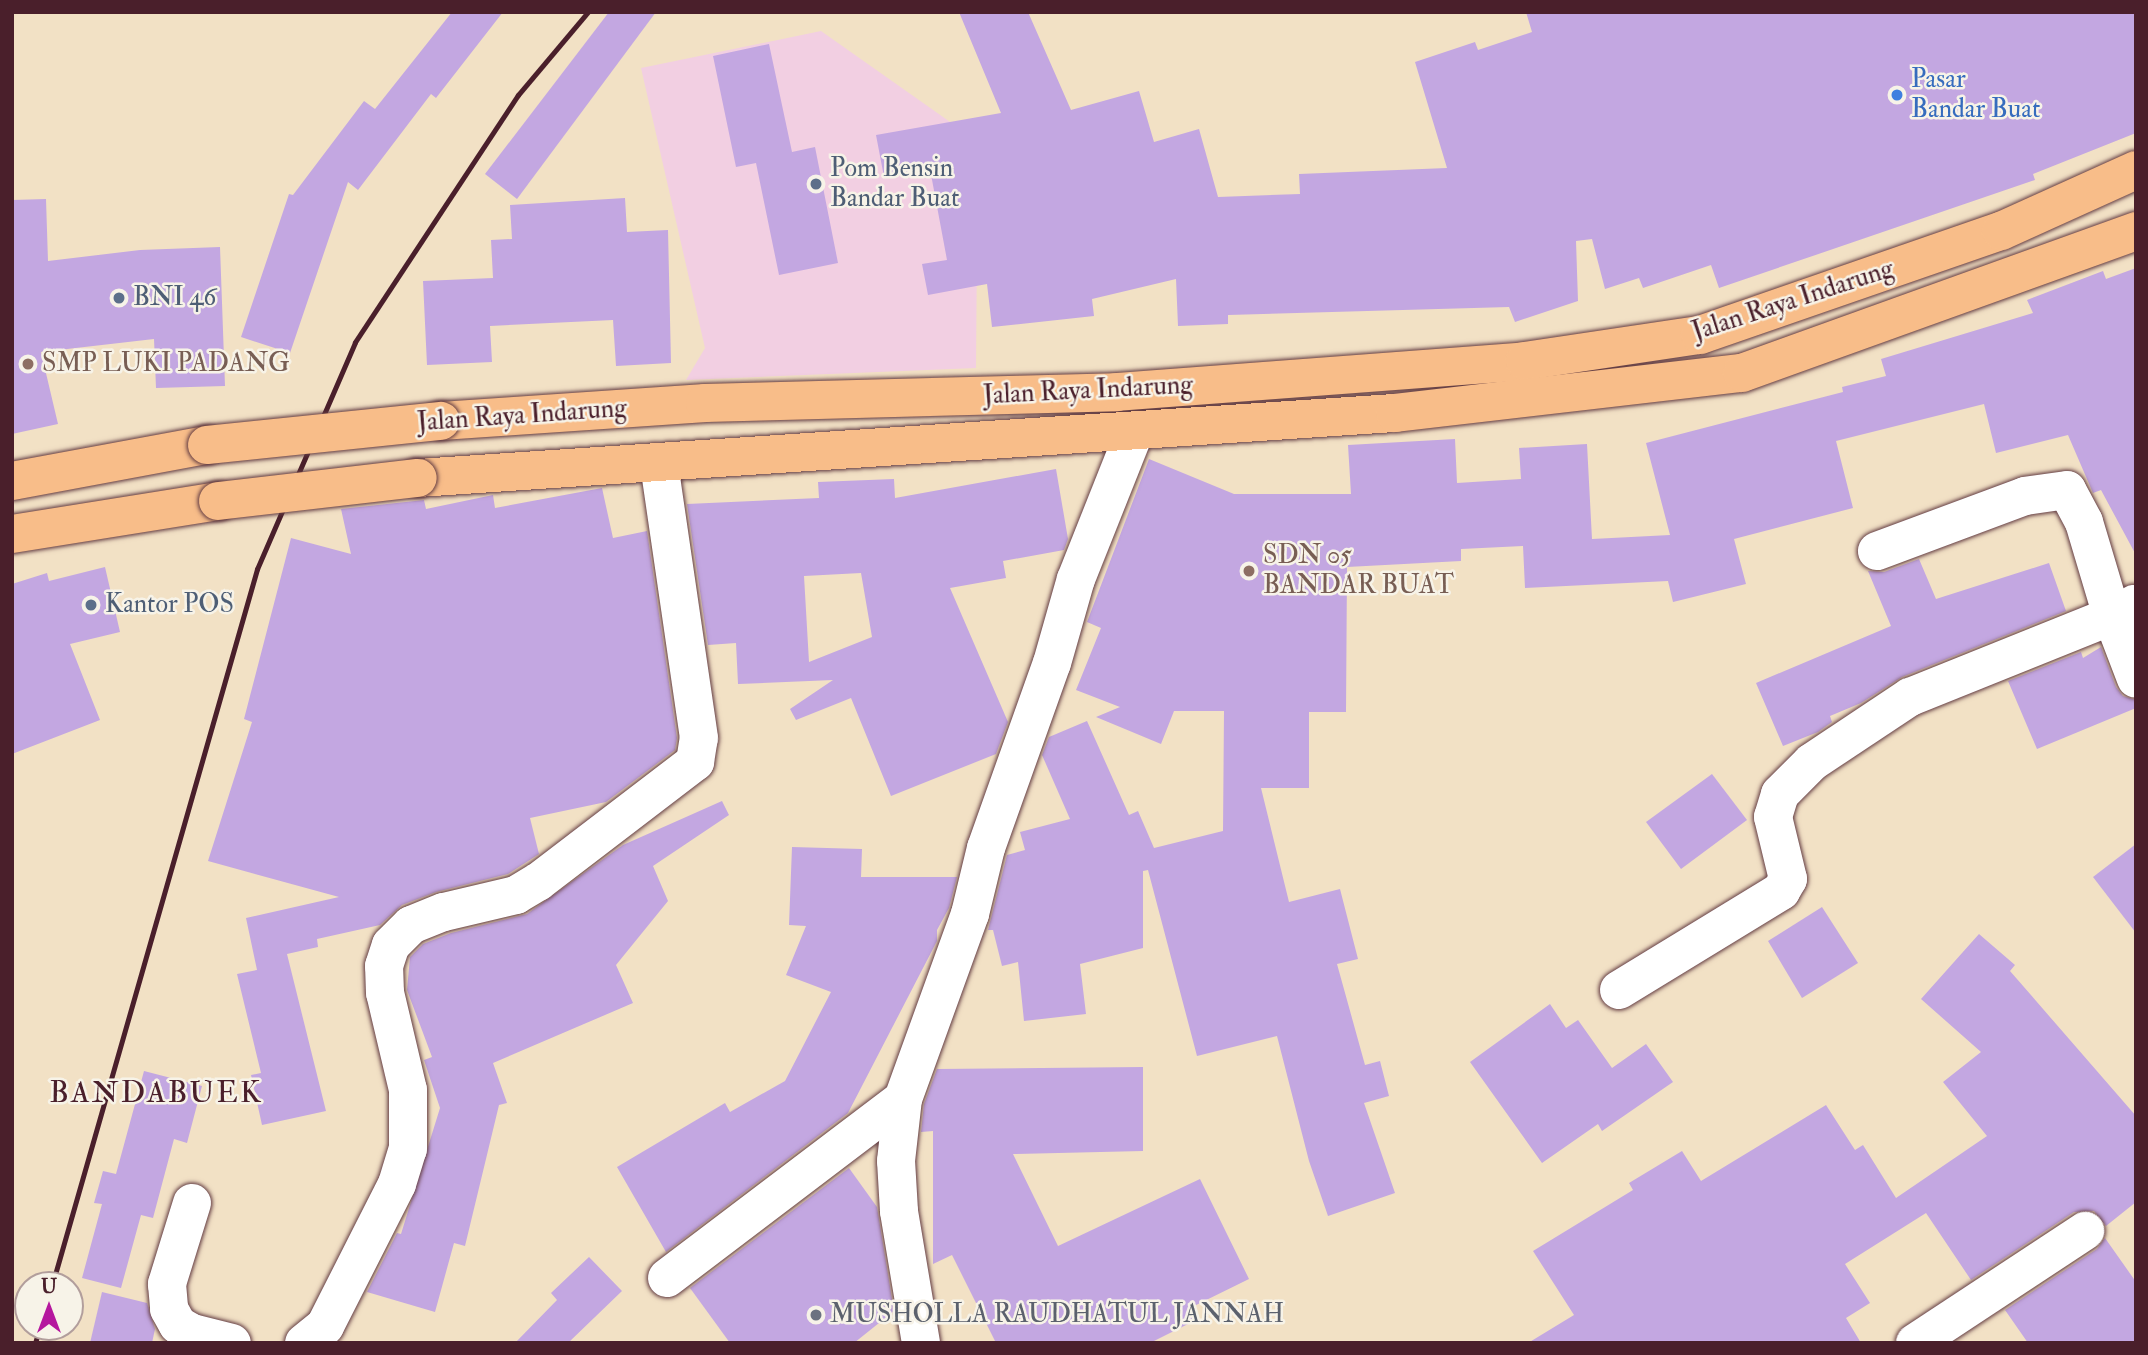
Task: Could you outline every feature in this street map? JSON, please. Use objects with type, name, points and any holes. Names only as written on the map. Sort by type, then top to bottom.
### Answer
[{"type":"highway","name":"Jalan Raya Indarung","points":[[12,481],[206,445],[441,421],[597,409],[1117,392],[1525,361],[1700,335],[2001,230],[2136,170]]},
{"type":"highway","name":"Jalan Raya Indarung","points":[[12,534],[218,501],[418,478],[602,468],[1433,410],[1742,373],[2136,231]]},
{"type":"highway","points":[[597,409],[602,468]]},
{"type":"street","points":[[921,1343],[899,1211],[896,1161],[903,1099],[970,914],[986,848],[1052,663],[1076,579],[1135,431]]},
{"type":"street","points":[[304,1343],[325,1326],[397,1184],[408,1149],[408,1090],[386,993],[384,966],[391,945],[411,925],[444,912],[516,895],[538,882],[695,762],[699,738],[659,463]]},
{"type":"street","points":[[1877,551],[2025,496],[2067,490],[2124,609],[2136,679]]},
{"type":"street","points":[[1619,990],[1781,891],[1788,878],[1773,817],[1780,794],[1833,746],[1910,697],[2124,609]]},
{"type":"street","points":[[667,1278],[903,1099]]},
{"type":"street","points":[[192,1202],[167,1284],[169,1309],[178,1325],[192,1333],[232,1343]]},
{"type":"street","points":[[1915,1343],[2085,1231]]},
{"type":"shaded area","name":"Pom Bensin Bandar Buat","points":[[821,31],[953,124],[977,245],[976,368],[686,380],[705,348],[641,68]]},
{"type":"building","points":[[452,12],[503,12],[436,98],[431,94],[358,190],[348,182],[290,353],[241,337],[289,194],[293,195],[364,101],[375,109]]},
{"type":"building","points":[[609,12],[656,12],[517,199],[485,174]]},
{"type":"building","points":[[959,12],[1028,12],[1071,110],[1139,91],[1154,142],[1199,129],[1218,197],[1300,194],[1299,174],[1447,168],[1415,62],[1475,42],[1478,50],[1532,32],[1526,12],[2136,12],[2136,133],[2033,174],[2035,180],[1719,288],[1711,265],[1643,288],[1639,278],[1605,289],[1592,239],[1576,241],[1578,301],[1515,322],[1509,307],[1228,315],[1228,324],[1178,326],[1176,279],[1092,299],[1094,316],[992,327],[987,284],[928,295],[922,264],[947,260],[930,169],[884,177],[876,135],[1001,113]]},
{"type":"building","points":[[769,44],[792,152],[815,147],[838,263],[779,275],[756,163],[736,167],[713,56]]},
{"type":"building","points":[[625,198],[627,232],[668,230],[671,363],[616,366],[613,320],[490,326],[492,362],[427,365],[423,281],[493,278],[491,240],[512,239],[510,205]]},
{"type":"building","points":[[46,199],[48,261],[140,250],[220,247],[225,386],[156,388],[154,339],[41,352],[58,424],[12,434],[12,200]]},
{"type":"building","points":[[2136,268],[2136,555],[2101,490],[2093,493],[2068,435],[1996,453],[1984,404],[1836,441],[1853,508],[1734,539],[1746,584],[1673,602],[1668,581],[1525,588],[1523,546],[1461,549],[1461,561],[1347,567],[1346,712],[1309,712],[1309,788],[1261,788],[1289,902],[1340,889],[1358,959],[1337,964],[1365,1065],[1380,1061],[1389,1096],[1364,1103],[1395,1193],[1328,1216],[1309,1161],[1277,1036],[1197,1056],[1148,870],[1143,871],[1143,948],[1080,964],[1086,1014],[1024,1021],[1018,962],[1002,966],[993,930],[988,930],[1007,855],[1025,850],[1020,832],[1070,819],[1042,755],[1049,737],[1087,721],[1129,815],[1138,811],[1154,848],[1223,831],[1224,711],[1174,711],[1161,744],[1096,717],[1120,707],[1076,690],[1101,628],[1087,622],[1149,459],[1234,494],[1351,494],[1348,445],[1455,439],[1457,483],[1521,479],[1519,448],[1587,444],[1592,539],[1670,535],[1646,443],[1843,392],[1842,387],[1886,376],[1881,359],[2033,313],[2027,300],[2103,271],[2106,279]]},
{"type":"building","points":[[1056,469],[1068,539],[1064,550],[1003,561],[1006,578],[950,588],[1008,722],[996,754],[891,796],[851,698],[796,720],[790,709],[833,680],[738,684],[736,643],[708,645],[687,504],[819,498],[818,482],[894,479],[895,498]],"holes":[[[861,573],[872,637],[809,662],[804,576]]]},
{"type":"building","points":[[602,488],[613,538],[647,531],[677,738],[675,750],[606,802],[530,818],[539,854],[508,874],[436,892],[402,905],[380,925],[317,939],[318,947],[287,954],[326,1111],[262,1125],[251,1075],[261,1073],[237,974],[257,970],[246,918],[339,897],[208,861],[252,722],[244,719],[291,538],[351,554],[341,509],[424,500],[426,509],[493,495],[495,508]]},
{"type":"building","points":[[1919,559],[1936,599],[2049,563],[2066,611],[1902,677],[1861,703],[1830,716],[1832,722],[1818,732],[1783,746],[1756,683],[1891,626],[1868,571],[1884,572]]},
{"type":"building","points":[[105,567],[120,632],[70,644],[100,720],[12,754],[12,584],[47,573],[49,581]]},
{"type":"building","points":[[2101,647],[2116,687],[2123,696],[2136,700],[2136,708],[2037,749],[2008,681],[2081,652],[2083,658]]},
{"type":"building","points":[[1712,774],[1747,820],[1681,869],[1646,822]]},
{"type":"building","points":[[722,801],[729,815],[653,866],[668,901],[616,965],[633,1003],[493,1063],[507,1103],[499,1105],[465,1246],[454,1243],[435,1312],[367,1292],[397,1233],[401,1234],[440,1108],[424,1060],[432,1057],[407,990],[410,957],[423,944],[451,933],[527,914],[623,845]]},
{"type":"building","points":[[2136,844],[2136,933],[2093,877]]},
{"type":"building","points":[[792,847],[862,849],[861,877],[957,877],[949,908],[937,930],[937,941],[848,1113],[666,1252],[617,1167],[725,1103],[730,1112],[785,1081],[831,992],[786,975],[806,926],[789,925]]},
{"type":"building","points":[[1822,907],[1858,963],[1802,998],[1768,941]]},
{"type":"building","points":[[1979,934],[2015,965],[2010,971],[2136,1116],[2136,1202],[2106,1226],[2094,1211],[2074,1212],[1971,1280],[1926,1213],[1845,1264],[1870,1303],[1846,1318],[1861,1343],[1528,1343],[1574,1315],[1533,1251],[1633,1190],[1629,1183],[1682,1151],[1701,1181],[1826,1105],[1855,1150],[1863,1145],[1896,1198],[1987,1136],[1943,1082],[1981,1052],[1921,999]]},
{"type":"building","points":[[1550,1004],[1566,1028],[1578,1020],[1612,1068],[1646,1044],[1673,1082],[1602,1131],[1598,1124],[1542,1163],[1470,1062]]},
{"type":"building","points":[[1143,1067],[1143,1151],[1013,1154],[1058,1246],[1200,1179],[1249,1279],[1188,1309],[1194,1321],[1150,1343],[996,1343],[952,1255],[933,1264],[933,1131],[921,1132],[924,1104],[937,1069]]},
{"type":"building","points":[[144,1071],[202,1086],[187,1143],[174,1139],[153,1218],[141,1215],[121,1288],[84,1279],[102,1204],[94,1203],[103,1171],[116,1174]]},
{"type":"building","points":[[849,1168],[877,1207],[894,1311],[854,1343],[730,1343],[690,1288]]},
{"type":"building","points":[[2105,1238],[2136,1282],[2136,1343],[2028,1343],[2005,1310],[2097,1249]]},
{"type":"building","points":[[589,1257],[622,1291],[568,1343],[515,1343],[557,1300],[551,1293]]},
{"type":"building","points":[[102,1292],[147,1303],[155,1329],[152,1343],[90,1343]]},
{"type":"railway","points":[[56,1271],[257,569],[355,342],[518,95],[588,12]]},
{"type":"place","name":"Pasar Bandar Buat","points":[[1897,95]]},
{"type":"place","name":"Pom Bensin Bandar Buat","points":[[816,184]]},
{"type":"place","name":"BNI 46","points":[[119,298]]},
{"type":"place","name":"SMP LUKI PADANG","points":[[28,364]]},
{"type":"place","name":"SDN 05 BANDAR BUAT","points":[[1249,571]]},
{"type":"place","name":"Kantor POS","points":[[91,605]]},
{"type":"place","name":"MUSHOLLA RAUDHATUL JANNAH","points":[[816,1315]]},
{"type":"district","name":"BANDABUEK","points":[[156,1093]]}]
